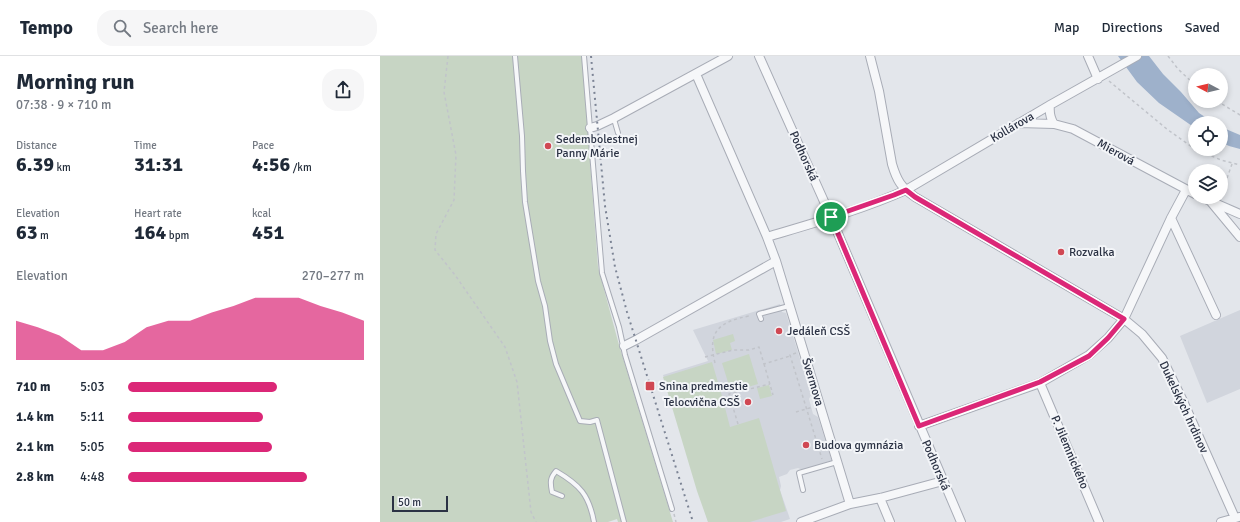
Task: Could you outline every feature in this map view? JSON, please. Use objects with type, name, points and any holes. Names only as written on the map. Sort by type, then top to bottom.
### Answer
[{"type":"street","points":[[590,128],[614,118],[728,56]]},
{"type":"street","name":"Podhorská","points":[[759,56],[831,217],[961,522]]},
{"type":"street","points":[[870,56],[879,91],[895,175],[900,184],[906,190]]},
{"type":"street","points":[[1088,56],[1102,77]]},
{"type":"street","name":"Kollárova","points":[[767,237],[831,217],[906,190],[1050,105],[1137,56]]},
{"type":"street","name":"Švermova","points":[[696,74],[776,261],[850,504]]},
{"type":"street","points":[[1050,105],[1049,111],[1054,124]]},
{"type":"street","name":"Mierová","points":[[1019,123],[1054,124],[1073,129],[1186,190]]},
{"type":"street","name":"Dukelských hrdinov","points":[[906,190],[915,197],[1124,319],[1142,334],[1162,358],[1238,517]]},
{"type":"street","points":[[919,426],[1040,382],[1089,356],[1108,338],[1124,319],[1171,218],[1186,190]]},
{"type":"street","points":[[1213,204],[1240,237]]},
{"type":"street","points":[[1216,204],[1240,214]]},
{"type":"street","points":[[1171,218],[1216,315]]},
{"type":"street","points":[[624,346],[776,261]]},
{"type":"street","name":"P. Jilemnického","points":[[1040,382],[1099,522]]},
{"type":"street","points":[[801,522],[850,504],[880,498],[943,481]]},
{"type":"street","points":[[880,498],[890,522]]},
{"type":"street","points":[[1221,522],[1238,517]]},
{"type":"lane","points":[[515,56],[522,136],[525,202],[538,281],[545,306],[550,341],[556,364],[580,421],[590,422],[597,420],[624,522]]},
{"type":"lane","points":[[584,56],[602,273],[624,346],[624,355],[672,509]]},
{"type":"lane","points":[[614,118],[618,133]]},
{"type":"lane","points":[[761,319],[759,314],[789,306]]},
{"type":"lane","points":[[803,490],[799,473],[837,462]]},
{"type":"lane","points":[[562,496],[552,492],[550,484],[550,477],[556,471],[572,480],[585,493],[592,511],[594,522]]},
{"type":"path","points":[[448,56],[444,92],[456,156],[454,200],[436,234],[435,250],[455,275],[505,347],[517,382],[531,512],[536,522]]},
{"type":"path","points":[[1168,56],[1188,78]]},
{"type":"path","points":[[1102,77],[1168,130],[1188,144]]},
{"type":"path","points":[[1228,108],[1240,115]]},
{"type":"path","points":[[1212,156],[1232,164],[1240,165]]},
{"type":"path","points":[[1228,175],[1232,164]]},
{"type":"path","points":[[716,363],[712,350],[712,340],[716,332],[723,324],[730,320],[749,316]]},
{"type":"path","points":[[705,357],[733,350],[749,350],[759,347],[773,396]]},
{"type":"path","points":[[764,364],[790,356],[797,352]]},
{"type":"path","points":[[790,356],[822,459]]},
{"type":"path","points":[[738,424],[729,394],[756,386],[756,388],[770,384]]},
{"type":"path","points":[[796,412],[816,406]]},
{"type":"path","points":[[672,509],[676,522]]},
{"type":"shaded area","points":[[780,304],[782,312],[786,313],[811,395],[809,399],[813,414],[818,417],[832,462],[803,470],[798,468],[790,470],[787,474],[779,477],[781,486],[780,490],[790,519],[781,522],[708,522],[663,375],[708,361],[693,330]]},
{"type":"shaded area","points":[[1240,310],[1240,389],[1207,403],[1180,336]]},
{"type":"green space","points":[[380,56],[582,56],[598,267],[619,345],[673,522],[618,522],[617,519],[608,522],[380,522]]},
{"type":"green space","points":[[733,334],[735,341],[730,343],[732,350],[716,354],[713,340]]},
{"type":"green space","points":[[749,354],[758,384],[731,392],[722,363]]},
{"type":"green space","points":[[712,362],[730,427],[759,418],[786,511],[750,522],[708,522],[697,491],[663,377]]},
{"type":"green space","points":[[769,385],[772,396],[760,399],[757,388]]},
{"type":"water","points":[[1118,56],[1149,56],[1163,74],[1188,100],[1188,108],[1195,108],[1204,116],[1188,116],[1188,123],[1159,103],[1137,82]]},
{"type":"water","points":[[1228,130],[1240,135],[1240,149],[1229,146]]},
{"type":"railway","points":[[591,56],[605,206],[615,267],[627,312],[693,522]]},
{"type":"place","name":"Sedembolestnej Panny Márie","points":[[548,146]]},
{"type":"place","name":"Rozvalka","points":[[1061,252]]},
{"type":"place","name":"Jedáleň CSŠ","points":[[779,331]]},
{"type":"place","name":"Snina predmestie","points":[[650,386]]},
{"type":"place","name":"Telocvična CSŠ","points":[[748,402]]},
{"type":"place","name":"Budova gymnázia","points":[[806,445]]},
{"type":"route","points":[[906,190],[915,197],[1124,319],[1108,338],[1089,356],[1066,369],[1040,382],[919,426],[831,217],[906,190]]}]
